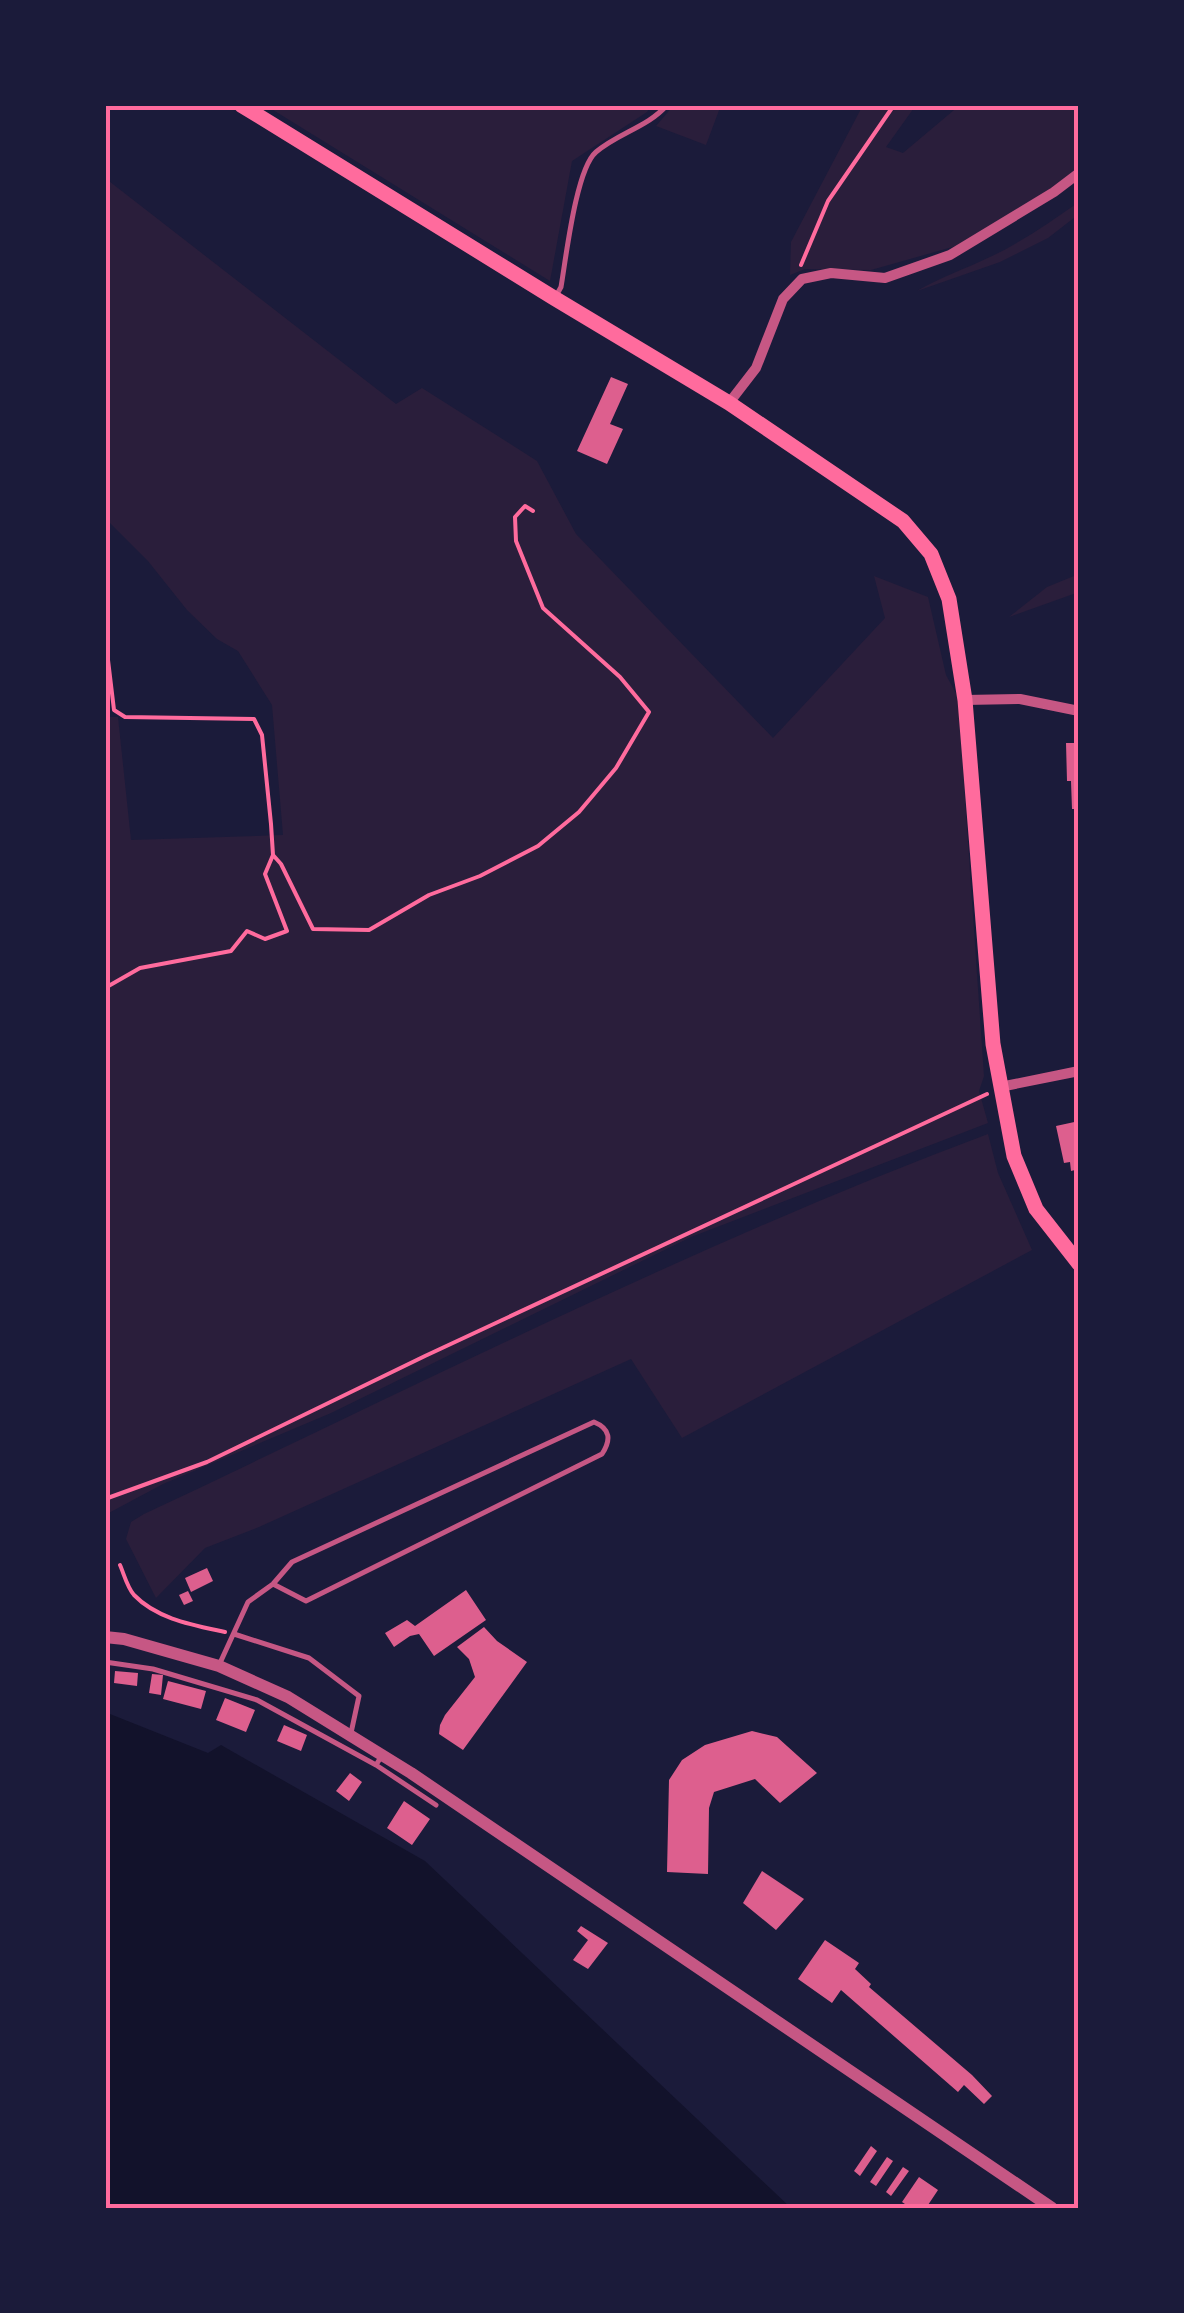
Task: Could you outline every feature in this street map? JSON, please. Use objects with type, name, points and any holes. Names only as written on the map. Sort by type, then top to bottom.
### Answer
[{"type":"main road","points":[[241,105],[732,400],[903,521],[931,554],[949,599],[965,700],[993,1044],[1014,1156],[1036,1208],[1079,1264]]},
{"type":"street","points":[[732,400],[756,368],[783,299],[802,279],[832,273],[885,278],[950,255],[1079,173]]},
{"type":"street","points":[[965,700],[1020,699],[1079,711]]},
{"type":"street","points":[[1000,1087],[1079,1071]]},
{"type":"street","points":[[105,1637],[219,1666],[288,1697],[350,1736],[379,1760],[464,1809],[1052,2208]]},
{"type":"lane","points":[[558,293],[581,178],[593,154],[657,116],[667,105]]},
{"type":"lane","points":[[219,1666],[248,1602],[273,1584],[292,1562],[594,1422],[608,1433],[609,1443],[602,1454],[306,1601],[273,1584]]},
{"type":"lane","points":[[234,1634],[309,1658],[358,1696],[350,1736]]},
{"type":"lane","points":[[105,1662],[153,1669],[257,1700],[379,1760],[436,1805]]},
{"type":"path","points":[[802,279],[799,268],[828,200],[894,105]]},
{"type":"path","points":[[273,855],[312,929],[369,930],[429,895],[480,876],[538,846],[579,812],[616,768],[649,712],[620,678],[543,608],[516,541],[515,517],[525,506],[532,511]]},
{"type":"path","points":[[105,654],[114,710],[126,717],[254,719],[262,736],[273,855],[266,874],[287,931],[264,939],[247,932],[232,951],[140,968],[105,988]]},
{"type":"path","points":[[105,1499],[206,1462],[1000,1087]]},
{"type":"path","points":[[120,1565],[131,1592],[150,1607],[171,1619],[234,1634]]},
{"type":"shaded area","points":[[265,105],[651,105],[647,112],[572,161],[550,281]]},
{"type":"shaded area","points":[[674,105],[721,105],[706,145],[656,126]]},
{"type":"shaded area","points":[[863,105],[916,105],[886,147],[903,153],[960,105],[1079,105],[1079,167],[956,246],[871,270],[805,269],[790,275],[791,242]]},
{"type":"shaded area","points":[[105,178],[396,404],[422,388],[537,461],[576,534],[773,738],[885,618],[874,576],[928,597],[946,675],[958,697],[984,1076],[979,1091],[988,1123],[691,1237],[331,1413],[163,1484],[105,1515],[105,717],[118,717],[131,840],[283,835],[272,705],[238,651],[217,639],[187,610],[148,561],[105,518]]},
{"type":"shaded area","points":[[1079,202],[1079,214],[1048,238],[1000,262],[917,291],[1013,245]]},
{"type":"shaded area","points":[[1079,574],[1079,592],[1009,617],[1047,587]]},
{"type":"shaded area","points":[[988,1134],[998,1173],[1032,1250],[682,1438],[631,1359],[205,1548],[156,1598],[126,1539],[131,1522],[144,1514],[668,1267]]},
{"type":"shaded area","points":[[105,1712],[208,1753],[221,1745],[425,1861],[791,2208],[105,2208]]},
{"type":"building","points":[[611,377],[628,384],[610,424],[623,429],[607,464],[577,451]]},
{"type":"building","points":[[1066,743],[1079,743],[1079,809],[1072,809]]},
{"type":"building","points":[[1079,1121],[1079,1169],[1071,1171],[1070,1162],[1064,1163],[1056,1126]]},
{"type":"building","points":[[207,1568],[213,1581],[191,1592],[185,1578]]},
{"type":"building","points":[[466,1590],[486,1620],[434,1656],[419,1634],[394,1647],[385,1633],[407,1620],[415,1626]]},
{"type":"building","points":[[188,1591],[193,1601],[184,1605],[179,1595]]},
{"type":"building","points":[[484,1627],[527,1662],[463,1750],[439,1734],[440,1725],[475,1677],[469,1659],[457,1647]]},
{"type":"building","points":[[115,1671],[138,1673],[137,1686],[114,1683]]},
{"type":"building","points":[[152,1674],[163,1675],[161,1695],[149,1693]]},
{"type":"building","points":[[168,1681],[206,1691],[201,1709],[163,1699]]},
{"type":"building","points":[[225,1698],[255,1710],[246,1732],[216,1720]]},
{"type":"building","points":[[284,1725],[307,1735],[301,1751],[277,1741]]},
{"type":"building","points":[[752,1731],[777,1737],[817,1773],[780,1803],[755,1779],[714,1792],[709,1808],[708,1874],[667,1872],[669,1780],[682,1760],[705,1745]]},
{"type":"building","points":[[350,1773],[362,1782],[349,1801],[336,1791]]},
{"type":"building","points":[[404,1801],[430,1819],[412,1845],[387,1828]]},
{"type":"building","points":[[762,1871],[804,1899],[776,1930],[743,1903]]},
{"type":"building","points":[[581,1926],[608,1943],[588,1969],[573,1960],[588,1940],[577,1931]]},
{"type":"building","points":[[825,1940],[859,1963],[855,1969],[871,1984],[869,1987],[992,2096],[984,2104],[964,2085],[958,2092],[841,1990],[832,2003],[798,1979]]},
{"type":"building","points":[[871,2146],[877,2151],[860,2176],[854,2171]]},
{"type":"building","points":[[887,2157],[893,2161],[876,2186],[870,2182]]},
{"type":"building","points":[[903,2167],[909,2171],[891,2196],[886,2192]]},
{"type":"building","points":[[919,2177],[938,2190],[926,2208],[911,2208],[902,2202]]}]
